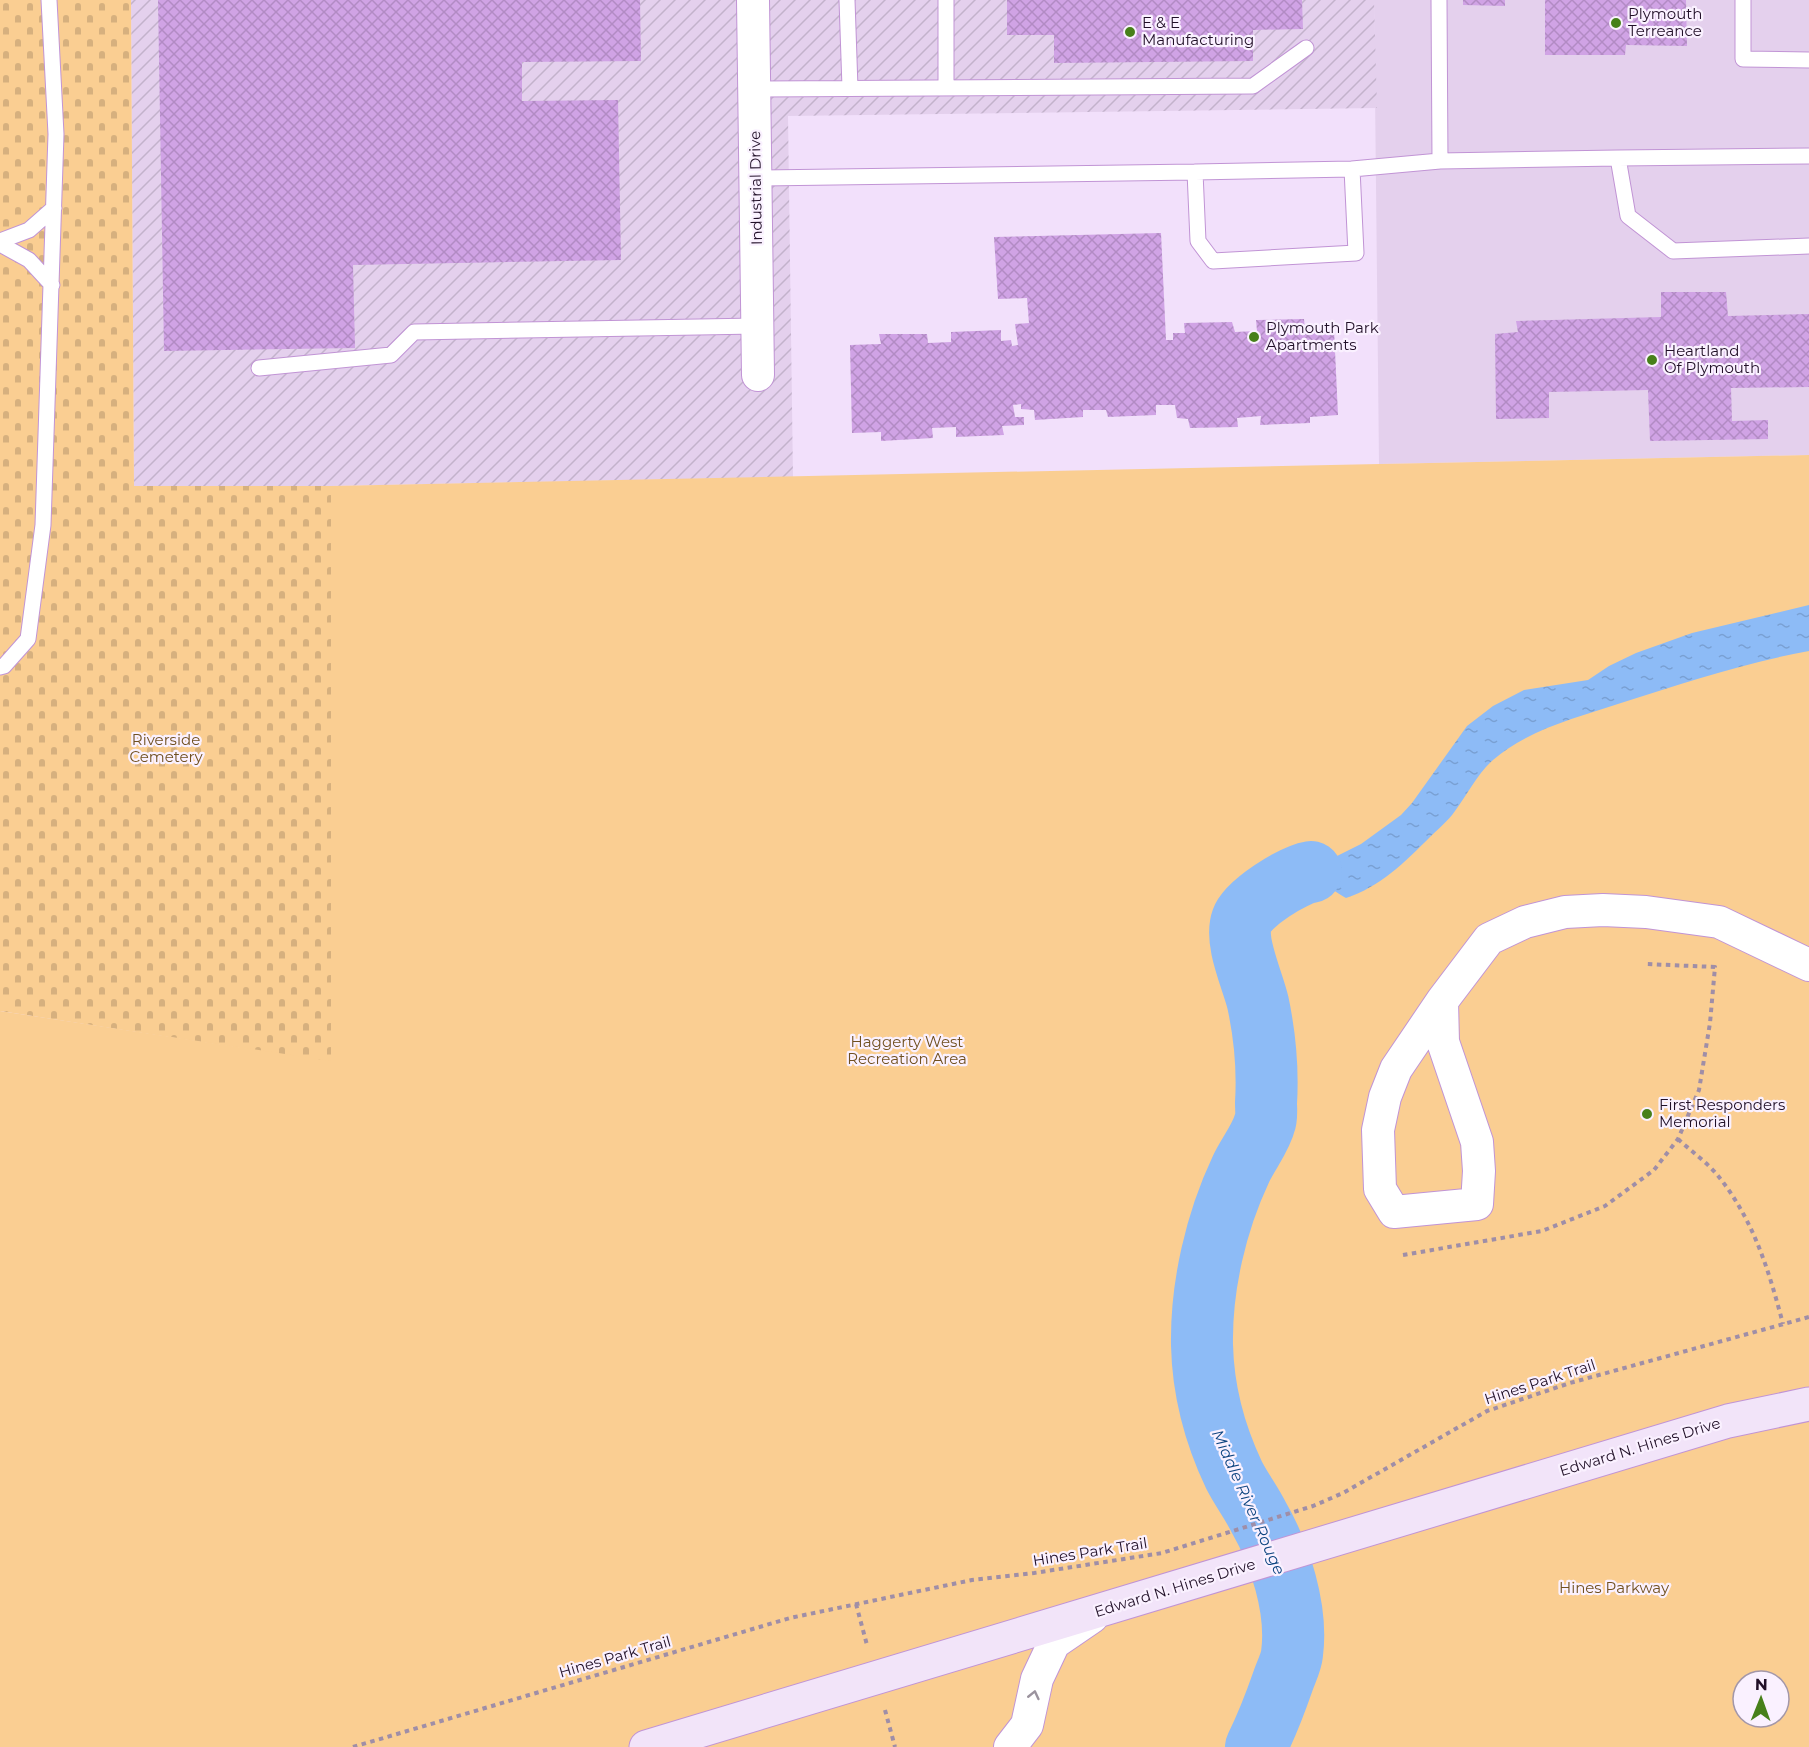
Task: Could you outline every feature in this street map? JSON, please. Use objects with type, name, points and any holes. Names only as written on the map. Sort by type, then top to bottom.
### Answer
[{"type":"street","name":"Industrial Drive","points":[[753,0],[758,375]]},
{"type":"street","points":[[1442,1000],[1443,1042],[1477,1142],[1479,1171],[1476,1204],[1394,1212],[1380,1189],[1378,1130],[1385,1097],[1396,1069],[1442,1000],[1489,939],[1525,922],[1565,912],[1603,910],[1647,912],[1719,922],[1809,965]]},
{"type":"street","name":"Edward N. Hines Drive","points":[[646,1747],[1728,1421],[1809,1404]]},
{"type":"street","points":[[1010,1747],[1027,1725],[1037,1679],[1054,1643],[1102,1610]]},
{"type":"lane","points":[[0,668],[28,639],[43,525],[56,134],[49,0]]},
{"type":"lane","points":[[847,0],[849,88]]},
{"type":"lane","points":[[946,0],[946,88]]},
{"type":"lane","points":[[1439,0],[1440,161]]},
{"type":"lane","points":[[1743,0],[1743,59],[1809,60]]},
{"type":"lane","points":[[754,89],[1253,86],[1306,48]]},
{"type":"lane","points":[[755,178],[1352,169],[1440,161],[1809,156]]},
{"type":"lane","points":[[1618,158],[1628,216],[1673,251],[1809,246]]},
{"type":"lane","points":[[1195,172],[1198,241],[1213,261],[1356,253],[1352,169]]},
{"type":"lane","points":[[0,243],[29,230],[54,208]]},
{"type":"lane","points":[[0,243],[29,260],[52,285]]},
{"type":"lane","points":[[259,368],[391,355],[414,332],[757,326]]},
{"type":"path","points":[[1403,1255],[1542,1231],[1605,1206],[1654,1170],[1678,1139],[1699,1090],[1710,1023],[1715,967],[1646,964]]},
{"type":"path","points":[[1678,1139],[1718,1175],[1746,1216],[1769,1271],[1783,1324]]},
{"type":"path","name":"Hines Park Trail","points":[[353,1747],[790,1617],[972,1580],[1162,1553],[1313,1506],[1343,1493],[1487,1411],[1570,1383],[1809,1317]]},
{"type":"shaded area","points":[[131,0],[1374,0],[1377,108],[788,116],[793,477],[331,486],[134,486]]},
{"type":"shaded area","points":[[1374,0],[1809,0],[1809,455],[1379,464]]},
{"type":"green space","name":"Riverside Cemetery","points":[[0,0],[131,0],[134,486],[331,486],[331,1062],[0,1011]]},
{"type":"green space","name":"Haggerty West Recreation Area","points":[[1809,455],[1809,1747],[0,1747],[0,1011],[331,1061],[331,486]]},
{"type":"water","points":[[1809,605],[1809,651],[1737,667],[1570,719],[1537,732],[1493,760],[1482,771],[1446,822],[1401,864],[1370,887],[1346,898],[1323,885],[1308,885],[1291,894],[1276,916],[1243,917],[1241,889],[1272,865],[1335,857],[1361,844],[1401,815],[1467,726],[1493,706],[1524,690],[1588,680],[1609,666],[1636,653],[1692,633]]},
{"type":"building","points":[[158,0],[640,0],[641,61],[522,62],[522,101],[618,100],[621,260],[353,265],[355,348],[164,351]]},
{"type":"building","name":"E & E Manufacturing","points":[[1007,0],[1302,0],[1303,29],[1253,30],[1253,61],[1054,63],[1054,35],[1007,35]]},
{"type":"building","points":[[1463,0],[1505,0],[1505,6],[1463,5]]},
{"type":"building","name":"Plymouth Terreance","points":[[1545,0],[1686,0],[1687,46],[1626,45],[1625,55],[1545,55]]},
{"type":"building","name":"Plymouth Park Apartments","points":[[1161,233],[1166,340],[1173,340],[1173,333],[1185,333],[1184,323],[1232,322],[1235,332],[1257,331],[1256,320],[1304,319],[1305,330],[1334,329],[1338,415],[1310,417],[1310,423],[1260,425],[1261,416],[1237,418],[1238,427],[1190,428],[1188,419],[1177,418],[1175,405],[1156,405],[1156,415],[1108,417],[1106,410],[1083,410],[1083,417],[1035,420],[1034,410],[1021,409],[1021,404],[1013,405],[1015,417],[1024,417],[1024,425],[1002,426],[1004,435],[956,437],[956,427],[932,428],[933,438],[881,441],[881,432],[852,433],[850,345],[881,344],[879,334],[927,334],[928,343],[951,342],[951,332],[1001,330],[1001,341],[1011,340],[1012,346],[1018,345],[1015,324],[1029,323],[1027,298],[998,299],[994,237]]},
{"type":"building","name":"Heartland Of Plymouth","points":[[1661,292],[1726,292],[1728,316],[1809,314],[1809,387],[1731,388],[1732,421],[1768,420],[1768,439],[1650,441],[1648,390],[1549,392],[1549,418],[1496,419],[1495,334],[1518,332],[1516,321],[1661,317]]},
{"type":"waterway","name":"Middle River Rouge","points":[[1256,1747],[1291,1661],[1293,1637],[1290,1601],[1280,1564],[1266,1531],[1234,1475],[1221,1444],[1205,1378],[1202,1323],[1207,1277],[1217,1232],[1232,1189],[1261,1134],[1266,1118],[1267,1078],[1264,1040],[1258,1003],[1242,950],[1240,939],[1242,920],[1253,906],[1272,891],[1293,878],[1311,872]]},
{"type":"place","name":"Plymouth Terreance","points":[[1616,23]]},
{"type":"place","name":"E & E Manufacturing","points":[[1130,32]]},
{"type":"place","name":"Plymouth Park Apartments","points":[[1254,337]]},
{"type":"place","name":"Heartland Of Plymouth","points":[[1652,360]]},
{"type":"place","name":"First Responders Memorial","points":[[1647,1114]]},
{"type":"park label","name":"Hines Parkway","points":[[1614,1588]]}]
